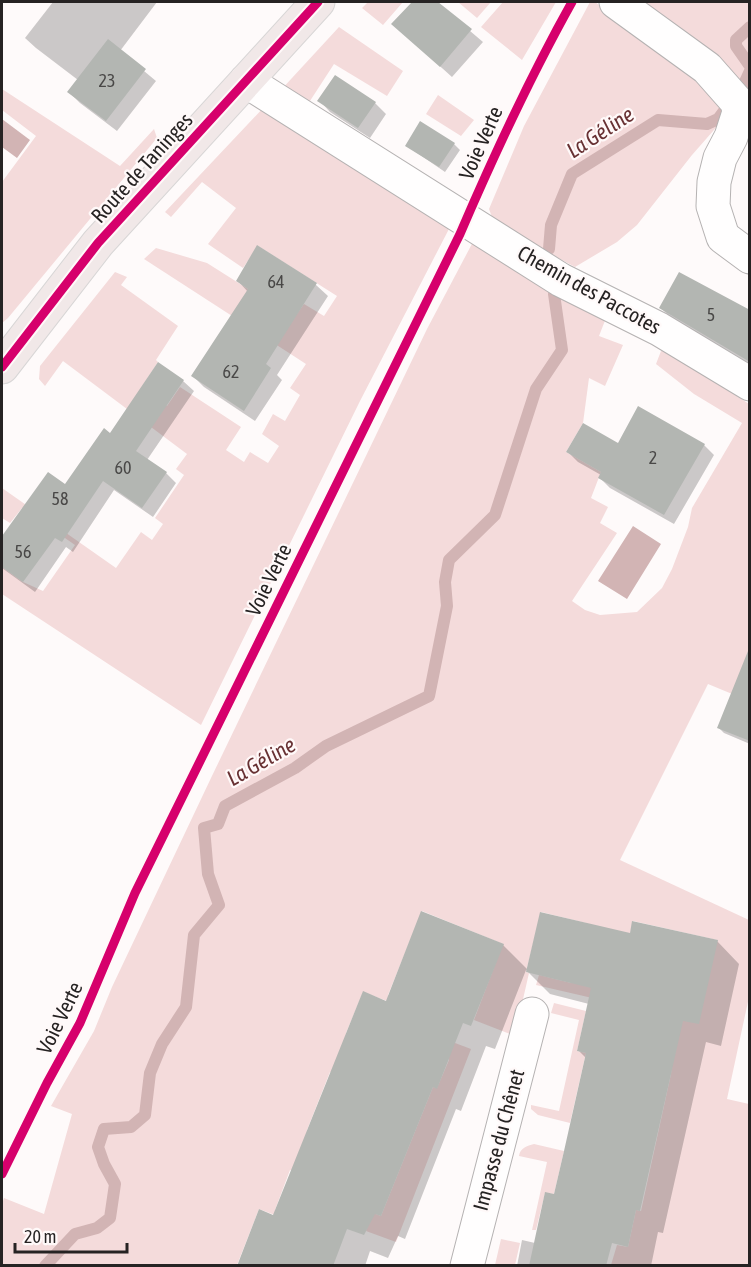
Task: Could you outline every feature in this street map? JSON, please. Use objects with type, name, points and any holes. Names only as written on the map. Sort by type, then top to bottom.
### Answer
[{"type":"main road","name":"Route de Taninges","points":[[2,367],[98,243],[318,2]]},
{"type":"street","points":[[616,2],[707,68],[737,102],[740,112],[720,158],[714,182],[713,206],[723,237],[750,257]]},
{"type":"street","name":"Chemin des Paccotes","points":[[246,81],[561,280],[659,329],[750,384]]},
{"type":"street","name":"Impasse du Chênet","points":[[467,1266],[532,1014]]},
{"type":"shaded area","points":[[368,2],[403,2],[383,25],[362,8]]},
{"type":"shaded area","points":[[458,2],[491,2],[477,18]]},
{"type":"shaded area","points":[[503,2],[556,2],[522,60],[481,27]]},
{"type":"shaded area","points":[[590,2],[595,2],[701,82],[728,114],[692,155],[637,225],[617,242],[575,267],[523,239],[492,217],[489,209],[524,126]]},
{"type":"shaded area","points":[[642,2],[749,2],[749,85],[745,89]]},
{"type":"shaded area","points":[[339,27],[403,71],[387,96],[334,64],[308,104],[280,91]]},
{"type":"shaded area","points":[[2,89],[120,166],[154,129],[157,138],[2,323],[2,182],[36,136],[2,110]]},
{"type":"shaded area","points":[[438,95],[474,120],[461,136],[426,114]]},
{"type":"shaded area","points":[[265,106],[450,227],[360,401],[201,725],[2,594],[2,567],[23,582],[43,591],[75,545],[22,508],[10,523],[2,518],[2,488],[116,568],[141,532],[152,540],[163,524],[155,518],[184,475],[176,469],[187,454],[63,361],[45,386],[39,379],[40,366],[115,272],[127,277],[121,285],[178,326],[141,388],[167,406],[180,387],[241,427],[226,450],[244,462],[250,452],[268,463],[279,446],[262,434],[273,414],[285,421],[300,395],[290,388],[306,364],[144,259],[156,248],[207,263],[294,318],[304,304],[324,316],[337,296],[258,246],[243,268],[208,244],[236,208],[202,182],[171,217],[165,212]]},
{"type":"shaded area","points":[[2,119],[30,140],[17,158],[2,147]]},
{"type":"shaded area","points":[[474,240],[606,318],[599,336],[623,345],[605,386],[589,378],[583,423],[566,452],[601,472],[591,498],[608,507],[600,523],[617,533],[572,601],[585,610],[600,615],[637,612],[662,588],[688,527],[692,508],[742,423],[694,394],[656,364],[661,351],[670,352],[749,404],[749,701],[708,684],[620,860],[749,920],[749,997],[727,1099],[749,1104],[749,1265],[611,1265],[617,1245],[628,1247],[636,1210],[641,1211],[671,1074],[675,1039],[717,940],[633,921],[614,1003],[536,985],[539,975],[571,983],[586,923],[541,912],[526,972],[529,973],[521,1008],[510,1034],[474,1020],[503,944],[422,911],[388,995],[395,1004],[363,992],[346,1033],[342,1076],[330,1072],[307,1130],[303,1175],[290,1170],[275,1210],[293,1222],[259,1209],[237,1265],[2,1265],[2,1204],[4,1198],[44,1214],[72,1114],[51,1106],[94,1031],[112,987],[211,778],[427,329]]},
{"type":"shaded area","points":[[633,526],[661,544],[627,599],[598,581]]},
{"type":"shaded area","points":[[554,1003],[586,1011],[577,1051],[586,1053],[570,1123],[538,1115],[531,1109],[531,1105],[559,1111],[579,1020],[551,1013]]},
{"type":"shaded area","points":[[439,1037],[471,1049],[396,1242],[366,1231],[373,1213],[381,1216],[433,1087],[437,1088],[449,1060]]},
{"type":"shaded area","points":[[534,1144],[564,1151],[554,1194],[545,1193],[536,1230],[532,1230],[547,1162],[519,1156],[522,1149]]},
{"type":"shaded area","points":[[501,1239],[520,1243],[515,1265],[495,1265]]},
{"type":"building","points":[[412,2],[438,2],[472,29],[440,67],[391,24]]},
{"type":"building","points":[[108,39],[146,69],[106,121],[67,92]]},
{"type":"building","points":[[335,75],[376,102],[358,128],[317,101]]},
{"type":"building","points":[[420,121],[455,143],[439,167],[405,146]]},
{"type":"building","points":[[257,245],[317,283],[266,364],[271,368],[244,411],[191,376],[248,289],[236,281]]},
{"type":"building","points":[[679,272],[750,310],[750,362],[659,308]]},
{"type":"building","points":[[158,362],[184,380],[136,451],[167,472],[142,508],[103,481],[62,542],[55,538],[23,582],[2,567],[2,536],[48,472],[65,484],[104,428],[110,433]]},
{"type":"building","points":[[638,406],[705,444],[664,515],[598,478],[601,472],[566,452],[583,423],[618,443]]},
{"type":"building","points":[[748,651],[750,651],[750,741],[717,728]]},
{"type":"building","points":[[421,911],[504,944],[471,1026],[463,1023],[437,1089],[433,1087],[381,1216],[375,1214],[364,1235],[347,1229],[333,1266],[237,1266],[259,1209],[273,1215],[363,991],[386,1001]]},
{"type":"building","points":[[540,912],[630,933],[632,921],[718,940],[699,1024],[683,1021],[640,1211],[636,1210],[628,1247],[612,1243],[606,1266],[529,1266],[545,1192],[554,1194],[586,1053],[577,1051],[591,988],[526,972]]},
{"type":"waterway","name":"La Géline","points":[[750,27],[736,40],[736,46],[750,66]]},
{"type":"waterway","name":"La Géline","points":[[744,84],[750,71]]},
{"type":"waterway","name":"La Géline","points":[[549,249],[551,225],[572,174],[658,120],[707,124],[718,119],[724,111]]},
{"type":"waterway","name":"La Géline","points":[[45,1266],[75,1234],[97,1228],[110,1218],[115,1184],[98,1147],[104,1129],[131,1127],[145,1115],[150,1073],[162,1044],[186,1007],[194,935],[219,905],[208,874],[204,828],[218,824],[225,806],[295,768],[326,746],[429,696],[447,606],[445,582],[449,560],[495,515],[536,389],[562,350],[554,294]]},
{"type":"cycle path","points":[[2,367],[98,243],[318,2]]},
{"type":"cycle path","name":"Voie Verte","points":[[2,1174],[80,1023],[135,893],[460,234],[527,88],[572,2]]}]
